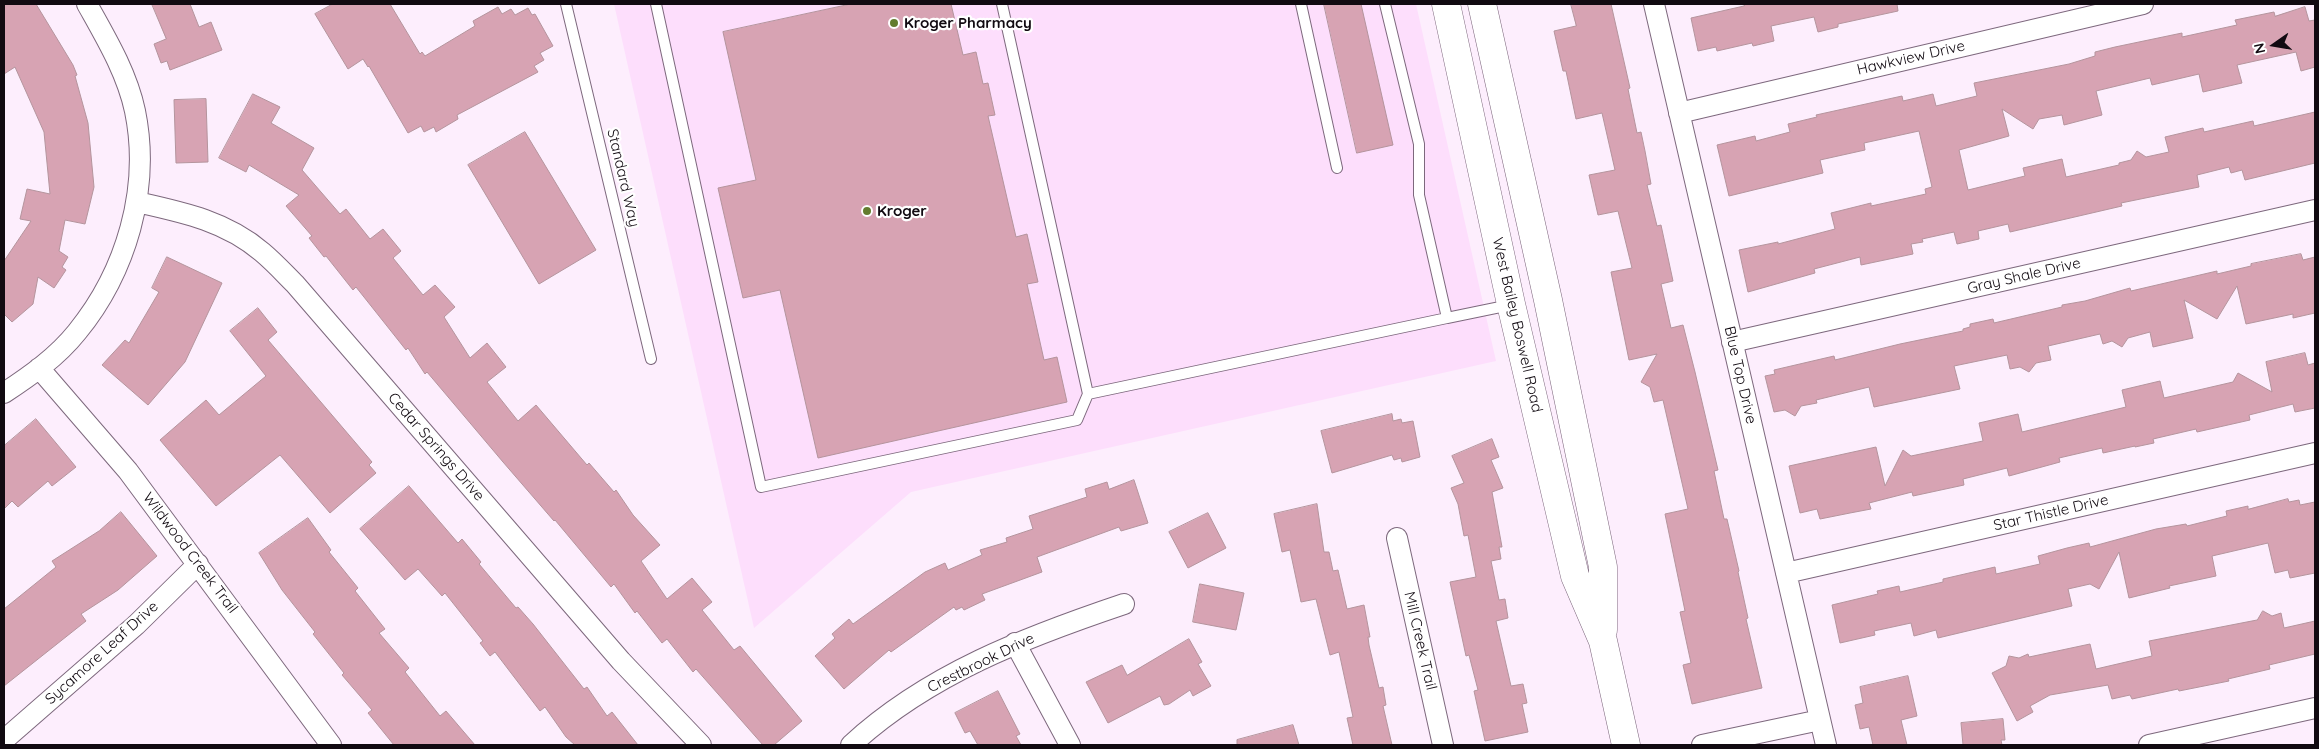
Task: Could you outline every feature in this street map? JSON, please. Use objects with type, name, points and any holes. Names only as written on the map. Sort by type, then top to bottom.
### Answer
[{"type":"main road","name":"West Bailey Boswell Road","points":[[1446,4],[1511,304],[1575,576],[1603,641],[1626,745]]},
{"type":"main road","name":"West Bailey Boswell Road","points":[[1482,4],[1548,300],[1603,567],[1603,641]]},
{"type":"street","points":[[4,393],[39,368],[76,333],[102,296],[121,257],[137,202],[140,157],[135,111],[116,57],[87,4]]},
{"type":"street","name":"Blue Top Drive","points":[[1654,4],[1826,745]]},
{"type":"street","name":"Hawkview Drive","points":[[1679,113],[2143,4]]},
{"type":"street","name":"Cedar Springs Drive","points":[[137,202],[191,214],[229,230],[261,251],[295,284],[621,661],[701,745]]},
{"type":"street","name":"Gray Shale Drive","points":[[1732,342],[2315,210]]},
{"type":"street","name":"Wildwood Creek Trail","points":[[39,368],[128,471],[331,745]]},
{"type":"street","name":"Star Thistle Drive","points":[[1786,573],[2315,453]]},
{"type":"street","name":"Mill Creek Trail","points":[[1397,538],[1443,745]]},
{"type":"street","name":"Sycamore Leaf Drive","points":[[4,740],[136,625],[198,564]]},
{"type":"street","name":"Crestbrook Drive","points":[[851,745],[907,700],[951,674],[1015,643],[1124,604]]},
{"type":"street","points":[[1015,643],[1070,745]]},
{"type":"street","points":[[2149,745],[2315,708]]},
{"type":"street","points":[[1702,745],[1820,720]]},
{"type":"lane","name":"Standard Way","points":[[566,4],[651,359]]},
{"type":"lane","points":[[656,4],[761,487],[1077,420],[1088,394],[1002,4]]},
{"type":"lane","points":[[1301,4],[1337,168]]},
{"type":"lane","points":[[1385,4],[1419,144],[1419,195],[1447,318]]},
{"type":"lane","points":[[1088,394],[1511,304]]},
{"type":"shaded area","points":[[614,4],[1416,4],[1496,361],[911,492],[754,628]]},
{"type":"building","points":[[4,4],[36,4],[73,65],[88,123],[94,187],[85,224],[65,220],[59,251],[68,257],[62,267],[66,270],[54,288],[38,277],[33,304],[12,322],[4,314],[4,261],[31,221],[20,219],[27,189],[50,194],[44,132],[15,67],[4,74]]},
{"type":"building","points":[[152,4],[190,4],[199,27],[211,22],[222,50],[170,70],[167,61],[161,63],[154,44],[166,39]]},
{"type":"building","points":[[333,4],[390,4],[420,54],[422,52],[425,56],[475,26],[473,21],[498,7],[502,14],[511,9],[515,15],[528,8],[532,15],[535,14],[553,46],[540,53],[544,60],[534,66],[538,72],[457,115],[458,119],[436,132],[434,127],[424,132],[421,126],[408,133],[369,66],[363,59],[348,69],[315,14]]},
{"type":"building","name":"Kroger","points":[[851,4],[951,4],[963,55],[976,52],[983,84],[988,83],[995,115],[988,116],[1016,237],[1027,234],[1038,282],[1027,284],[1044,360],[1057,357],[1067,402],[818,458],[780,290],[743,298],[718,188],[756,180],[723,32]]},
{"type":"building","points":[[1324,4],[1361,4],[1393,145],[1357,153]]},
{"type":"building","points":[[1571,4],[1611,4],[1630,88],[1628,89],[1637,133],[1641,132],[1645,151],[1651,184],[1647,185],[1657,226],[1661,225],[1673,281],[1661,284],[1671,328],[1683,325],[1695,372],[1718,470],[1714,471],[1724,519],[1727,519],[1739,571],[1748,618],[1746,619],[1762,688],[1692,704],[1683,665],[1691,663],[1680,612],[1685,611],[1665,514],[1688,509],[1663,400],[1654,402],[1650,387],[1641,382],[1657,354],[1629,360],[1611,272],[1632,268],[1618,211],[1598,215],[1589,175],[1615,170],[1602,113],[1576,119],[1566,71],[1563,71],[1554,31],[1576,26]]},
{"type":"building","points":[[1744,4],[1897,4],[1898,11],[1838,24],[1838,27],[1818,32],[1814,17],[1771,26],[1774,41],[1753,46],[1752,43],[1717,51],[1716,47],[1698,51],[1691,18],[1744,6]]},
{"type":"building","points":[[2305,7],[2309,21],[2315,20],[2315,67],[2301,71],[2296,52],[2237,65],[2242,83],[2203,92],[2199,74],[2152,85],[2150,78],[2096,91],[2102,115],[2064,125],[2062,115],[2039,119],[2033,129],[2002,109],[2009,136],[1959,150],[1968,190],[2025,176],[2023,168],[2062,159],[2066,177],[2119,165],[2119,163],[2131,160],[2137,151],[2146,157],[2169,152],[2165,137],[2203,128],[2204,132],[2253,121],[2254,126],[2315,112],[2315,163],[2245,180],[2242,170],[2231,173],[2229,167],[2197,175],[2199,187],[2121,203],[2122,206],[2010,232],[2008,224],[1978,231],[1979,239],[1957,244],[1954,232],[1922,239],[1923,242],[1911,244],[1913,254],[1861,265],[1860,257],[1814,269],[1815,273],[1748,292],[1739,250],[1778,242],[1778,244],[1835,229],[1831,213],[1871,203],[1871,206],[1926,194],[1925,189],[1932,187],[1919,131],[1864,143],[1865,150],[1820,160],[1823,173],[1729,196],[1717,145],[1755,136],[1756,141],[1790,132],[1788,124],[1817,117],[1816,115],[1902,96],[1903,101],[1933,94],[1936,106],[1977,96],[1974,83],[2069,64],[2095,56],[2095,52],[2115,47],[2182,33],[2182,37],[2237,25],[2235,20],[2274,12],[2275,16]]},
{"type":"building","points":[[253,94],[280,107],[271,123],[314,148],[302,170],[340,214],[346,209],[370,239],[383,229],[401,251],[393,258],[423,295],[435,285],[455,307],[444,317],[470,358],[487,343],[506,367],[487,382],[518,421],[536,405],[587,465],[589,463],[614,492],[616,490],[633,515],[660,545],[641,561],[667,599],[692,578],[712,602],[702,610],[734,650],[740,646],[802,721],[774,745],[763,745],[696,669],[693,672],[667,639],[662,643],[637,611],[635,613],[614,584],[611,587],[427,372],[425,374],[408,348],[406,350],[356,287],[353,290],[326,256],[324,257],[309,238],[312,236],[286,206],[299,195],[249,165],[246,172],[219,158]]},
{"type":"building","points":[[206,99],[208,162],[176,163],[174,100]]},
{"type":"building","points":[[525,132],[596,250],[539,284],[468,165]]},
{"type":"building","points":[[2301,254],[2303,260],[2315,257],[2315,313],[2293,318],[2293,314],[2246,324],[2237,286],[2217,319],[2184,300],[2193,338],[2153,347],[2150,332],[2128,338],[2122,347],[2112,341],[2103,344],[2100,334],[2048,346],[2051,360],[2036,363],[2029,372],[2020,367],[2010,369],[2007,355],[1954,366],[1960,389],[1874,407],[1869,387],[1816,400],[1817,403],[1801,406],[1795,416],[1785,410],[1774,412],[1765,376],[1775,374],[1774,370],[1834,356],[1835,360],[1963,331],[1963,329],[1970,327],[1970,324],[1993,319],[1994,323],[2130,288],[2131,291],[2217,271],[2217,274],[2251,266],[2251,264]]},
{"type":"building","points":[[167,257],[222,283],[185,362],[148,405],[102,365],[125,340],[129,343],[159,292],[152,288]]},
{"type":"building","points":[[258,308],[277,332],[268,340],[372,462],[369,465],[376,473],[330,513],[280,455],[216,506],[160,440],[206,400],[219,415],[266,376],[230,331]]},
{"type":"building","points":[[2305,353],[2308,365],[2315,363],[2315,408],[2295,412],[2293,404],[2249,415],[2250,420],[2197,432],[2196,429],[2153,439],[2154,443],[2103,453],[2102,448],[2059,458],[2060,462],[2009,476],[2007,468],[1963,479],[1964,485],[1913,496],[1912,492],[1869,503],[1871,509],[1820,519],[1817,509],[1800,513],[1789,466],[1876,447],[1885,486],[1903,450],[1911,456],[1983,441],[1979,423],[2018,414],[2022,432],[2126,407],[2122,390],[2160,381],[2164,398],[2233,382],[2238,373],[2272,392],[2266,362]]},
{"type":"building","points":[[1392,414],[1393,421],[1401,419],[1402,423],[1413,421],[1420,457],[1402,462],[1401,458],[1394,460],[1392,455],[1332,473],[1321,431]]},
{"type":"building","points":[[36,419],[76,467],[52,486],[48,481],[18,507],[12,501],[4,509],[4,446]]},
{"type":"building","points":[[1492,439],[1499,457],[1491,460],[1503,488],[1492,492],[1502,547],[1499,547],[1501,559],[1491,561],[1499,600],[1505,599],[1508,618],[1496,621],[1511,686],[1523,684],[1527,703],[1522,704],[1528,732],[1485,741],[1474,691],[1478,690],[1469,655],[1466,656],[1450,582],[1476,577],[1468,535],[1464,536],[1458,504],[1451,488],[1464,483],[1452,456]]},
{"type":"building","points":[[1134,480],[1148,523],[1121,531],[1119,527],[1037,557],[1042,572],[982,594],[985,600],[964,610],[962,607],[956,610],[954,607],[891,652],[889,650],[844,689],[815,656],[835,638],[832,634],[849,619],[853,624],[925,572],[945,563],[948,570],[982,555],[980,550],[1007,542],[1006,538],[1033,529],[1029,516],[1087,497],[1085,489],[1107,482],[1109,489]]},
{"type":"building","points":[[409,486],[458,543],[462,539],[481,562],[479,564],[516,608],[518,607],[533,624],[584,689],[587,687],[607,716],[612,712],[638,745],[575,745],[566,737],[545,707],[540,711],[495,652],[490,656],[480,643],[483,641],[445,593],[442,596],[418,569],[405,580],[360,529]]},
{"type":"building","points":[[2288,499],[2289,502],[2299,500],[2300,505],[2315,502],[2315,573],[2290,578],[2288,570],[2275,573],[2268,543],[2212,556],[2216,576],[2169,586],[2170,588],[2129,598],[2119,552],[2099,589],[2090,584],[2068,589],[2072,606],[1938,638],[1936,630],[1914,636],[1911,623],[1874,631],[1875,635],[1840,643],[1832,605],[1878,594],[1877,591],[1899,586],[1900,592],[1943,582],[1943,579],[1995,567],[1996,574],[2040,564],[2038,556],[2067,548],[2089,543],[2090,547],[2156,529],[2186,524],[2187,526],[2227,516],[2226,511],[2248,506],[2248,509]]},
{"type":"building","points":[[1317,504],[1324,552],[1329,552],[1333,571],[1338,570],[1347,609],[1364,605],[1370,637],[1368,637],[1369,645],[1379,688],[1383,687],[1386,705],[1383,706],[1392,745],[1353,745],[1347,718],[1353,717],[1339,652],[1330,655],[1316,599],[1301,602],[1290,550],[1282,552],[1274,514]]},
{"type":"building","points":[[121,512],[157,556],[118,590],[81,614],[86,621],[4,686],[4,609],[56,567],[52,561],[99,531]]},
{"type":"building","points":[[1208,513],[1226,548],[1188,568],[1169,532]]},
{"type":"building","points":[[308,518],[331,550],[329,552],[358,588],[355,591],[385,629],[379,633],[409,668],[405,672],[440,716],[446,711],[475,745],[394,745],[368,713],[372,710],[342,675],[344,673],[313,634],[315,632],[282,590],[259,553]]},
{"type":"building","points":[[1200,584],[1244,593],[1236,630],[1193,622]]},
{"type":"building","points":[[2263,611],[2272,616],[2281,613],[2284,628],[2315,621],[2315,654],[2269,665],[2270,669],[2228,679],[2229,681],[2132,699],[2130,695],[2112,699],[2108,685],[2050,695],[2030,706],[2033,712],[2017,721],[1992,673],[2006,666],[2009,656],[2019,658],[2028,654],[2029,657],[2090,644],[2096,669],[2152,656],[2149,641],[2257,620]]},
{"type":"building","points":[[1189,639],[1202,662],[1198,664],[1211,686],[1193,696],[1190,690],[1169,704],[1164,705],[1160,696],[1108,723],[1086,682],[1122,665],[1127,675]]},
{"type":"building","points":[[1908,676],[1917,716],[1901,720],[1907,745],[1873,745],[1869,727],[1860,729],[1855,705],[1863,703],[1860,687]]},
{"type":"building","points":[[998,691],[1020,734],[1016,736],[1021,745],[978,745],[970,731],[965,733],[955,713]]},
{"type":"building","points":[[2003,719],[2005,740],[2001,740],[2002,745],[1963,745],[1961,723]]},
{"type":"building","points":[[1293,725],[1299,745],[1237,745],[1237,740]]},
{"type":"place","name":"Kroger Pharmacy","points":[[894,23]]},
{"type":"place","name":"Kroger","points":[[867,211]]}]
